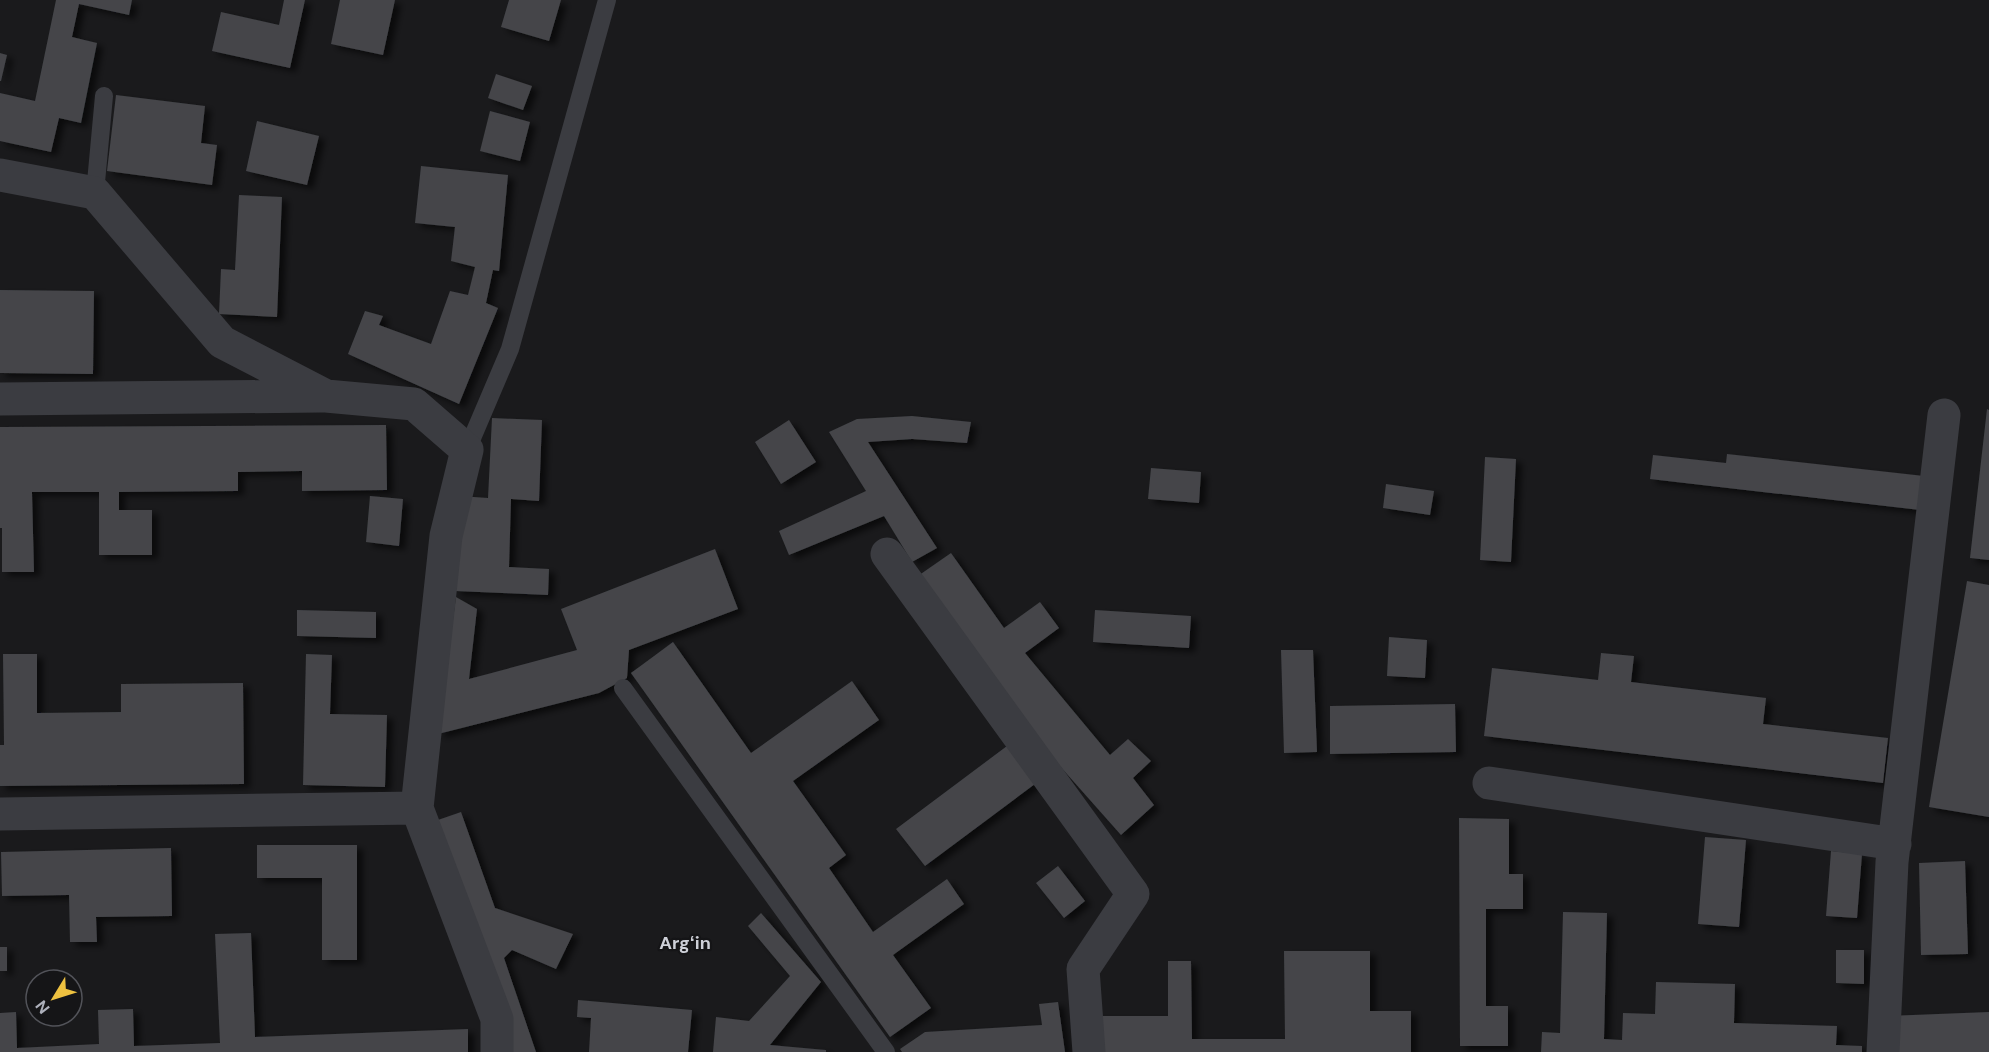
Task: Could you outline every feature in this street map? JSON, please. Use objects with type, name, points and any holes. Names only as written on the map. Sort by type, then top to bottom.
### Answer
[{"type":"street","points":[[0,175],[95,193],[222,342],[326,396]]},
{"type":"street","points":[[0,399],[326,396],[414,404],[467,450],[446,536],[417,808],[497,1019],[497,1052]]},
{"type":"street","points":[[1883,1052],[1892,862],[1944,415]]},
{"type":"street","points":[[887,554],[1133,894],[1083,969],[1089,1052]]},
{"type":"street","points":[[1489,783],[1895,844]]},
{"type":"street","points":[[0,814],[417,808]]},
{"type":"lane","points":[[467,450],[510,349],[607,0]]},
{"type":"lane","points":[[95,193],[104,96]]},
{"type":"lane","points":[[623,688],[886,1052]]},
{"type":"building","points":[[56,0],[132,0],[129,15],[79,4],[72,37],[97,43],[81,123],[59,118],[51,152],[0,141],[0,93],[35,101]]},
{"type":"building","points":[[284,0],[305,0],[290,68],[212,51],[221,12],[279,25]]},
{"type":"building","points":[[340,0],[395,0],[383,55],[331,44]]},
{"type":"building","points":[[509,0],[561,0],[549,41],[501,27]]},
{"type":"building","points":[[0,53],[7,55],[1,81],[0,81]]},
{"type":"building","points":[[496,74],[532,86],[523,110],[488,98]]},
{"type":"building","points":[[116,95],[205,106],[201,143],[217,145],[212,185],[107,171]]},
{"type":"building","points":[[490,111],[530,122],[520,161],[480,151]]},
{"type":"building","points":[[257,121],[319,136],[307,185],[246,171]]},
{"type":"building","points":[[421,166],[508,175],[499,271],[493,270],[486,303],[498,308],[459,404],[348,354],[365,311],[383,316],[379,325],[431,344],[450,291],[468,295],[475,267],[451,261],[455,227],[415,223]]},
{"type":"building","points":[[239,195],[282,197],[277,317],[219,314],[221,269],[235,270]]},
{"type":"building","points":[[0,290],[94,291],[93,374],[0,373]]},
{"type":"building","points":[[1987,409],[1989,410],[1989,560],[1970,558]]},
{"type":"building","points":[[912,416],[971,422],[967,443],[912,439],[868,442],[937,548],[912,562],[884,516],[789,555],[779,531],[866,491],[829,432],[857,419]]},
{"type":"building","points":[[492,418],[542,420],[539,501],[511,499],[509,567],[549,569],[548,595],[455,591],[459,496],[488,498]]},
{"type":"building","points":[[789,420],[816,462],[781,484],[755,442]]},
{"type":"building","points":[[386,425],[387,490],[302,491],[302,471],[238,472],[238,491],[119,492],[119,510],[152,510],[152,555],[99,555],[99,492],[32,492],[34,572],[2,572],[0,427]]},
{"type":"building","points":[[1727,454],[1924,476],[1920,510],[1650,479],[1653,455],[1726,463]]},
{"type":"building","points":[[1485,457],[1516,459],[1511,562],[1480,560]]},
{"type":"building","points":[[1151,468],[1201,472],[1199,503],[1148,499]]},
{"type":"building","points":[[1386,484],[1434,491],[1430,515],[1383,508]]},
{"type":"building","points":[[370,496],[403,499],[399,546],[366,542]]},
{"type":"building","points":[[715,549],[738,609],[629,650],[627,678],[599,693],[438,734],[456,597],[477,609],[469,679],[577,650],[561,609]]},
{"type":"building","points":[[951,553],[1004,628],[1040,602],[1059,628],[1025,653],[1110,755],[1128,739],[1151,761],[1133,778],[1154,805],[1121,835],[1019,720],[915,578]]},
{"type":"building","points":[[1967,581],[1989,585],[1989,817],[1929,807]]},
{"type":"building","points":[[297,610],[376,612],[376,638],[297,636]]},
{"type":"building","points":[[1095,610],[1191,616],[1189,648],[1093,642]]},
{"type":"building","points":[[1389,637],[1427,640],[1425,678],[1387,676]]},
{"type":"building","points":[[673,642],[751,753],[852,681],[879,720],[793,781],[846,855],[829,868],[873,932],[947,879],[964,904],[893,955],[931,1008],[890,1037],[631,673]]},
{"type":"building","points":[[1281,650],[1313,650],[1317,752],[1284,753]]},
{"type":"building","points":[[1601,653],[1634,656],[1631,682],[1766,698],[1763,724],[1888,738],[1883,783],[1484,736],[1492,668],[1598,680]]},
{"type":"building","points":[[3,654],[37,654],[37,713],[121,712],[121,684],[243,683],[244,784],[0,786],[0,745],[4,745]]},
{"type":"building","points":[[306,654],[332,655],[330,714],[387,715],[385,787],[303,785]]},
{"type":"building","points":[[1455,704],[1456,752],[1330,754],[1330,706]]},
{"type":"building","points":[[1011,743],[1039,781],[925,866],[896,829]]},
{"type":"building","points":[[461,812],[495,908],[573,934],[556,969],[512,950],[504,958],[536,1052],[510,1052],[435,821]]},
{"type":"building","points":[[1459,818],[1509,819],[1509,874],[1523,874],[1523,909],[1486,909],[1486,1006],[1508,1006],[1508,1046],[1460,1046]]},
{"type":"building","points":[[1705,837],[1746,840],[1739,927],[1698,924]]},
{"type":"building","points":[[257,845],[357,845],[357,960],[322,960],[322,878],[257,878]]},
{"type":"building","points":[[171,848],[172,916],[96,917],[97,942],[70,942],[69,895],[2,896],[1,852]]},
{"type":"building","points":[[1831,851],[1862,854],[1857,918],[1826,916]]},
{"type":"building","points":[[1965,861],[1968,954],[1921,955],[1919,863]]},
{"type":"building","points":[[1058,866],[1085,901],[1064,918],[1036,883]]},
{"type":"building","points":[[1563,912],[1607,913],[1604,1039],[1622,1040],[1623,1013],[1655,1014],[1656,982],[1735,984],[1734,1023],[1837,1026],[1836,1045],[1862,1046],[1862,1052],[1541,1052],[1542,1032],[1560,1033]]},
{"type":"building","points":[[761,913],[821,982],[770,1045],[826,1050],[826,1052],[713,1052],[716,1017],[749,1021],[790,976],[748,926]]},
{"type":"building","points":[[251,933],[255,1037],[468,1029],[468,1052],[0,1052],[0,1013],[16,1012],[17,1048],[99,1044],[98,1010],[133,1009],[134,1046],[220,1043],[215,934]]},
{"type":"building","points":[[0,947],[7,947],[7,971],[0,971]]},
{"type":"building","points":[[1836,950],[1864,950],[1864,984],[1836,983]]},
{"type":"building","points":[[1284,951],[1370,951],[1370,1011],[1411,1011],[1411,1052],[1094,1052],[1094,1016],[1168,1016],[1168,961],[1191,961],[1192,1039],[1285,1039]]},
{"type":"building","points":[[578,1000],[692,1010],[688,1052],[589,1052],[591,1018],[577,1017]]},
{"type":"building","points":[[1058,1002],[1065,1052],[902,1052],[900,1049],[925,1032],[1042,1025],[1039,1004]]},
{"type":"building","points":[[1989,1012],[1989,1052],[1888,1052],[1887,1016]]},
{"type":"district","name":"Argʻin","points":[[685,943]]}]
